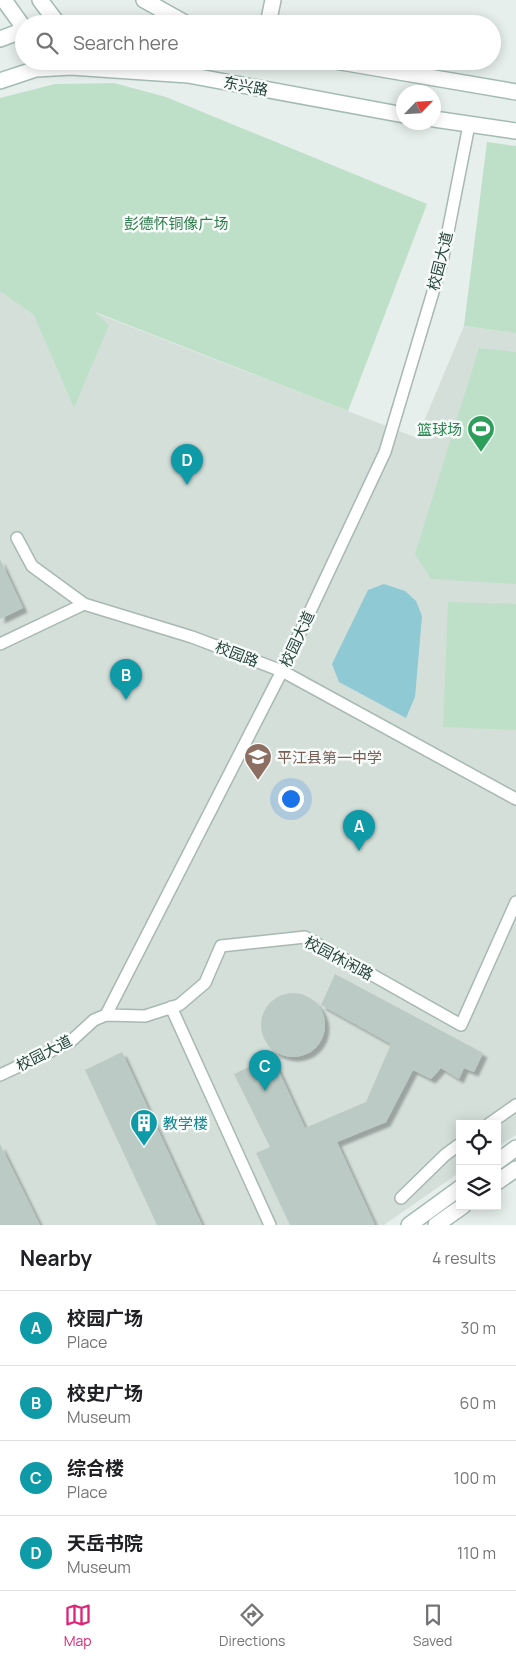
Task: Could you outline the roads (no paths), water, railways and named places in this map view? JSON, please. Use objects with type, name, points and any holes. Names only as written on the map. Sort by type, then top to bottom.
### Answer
[{"type":"main road","points":[[4,0],[15,16]]},
{"type":"main road","points":[[40,0],[51,15]]},
{"type":"main road","points":[[144,0],[171,15]]},
{"type":"main road","points":[[270,15],[273,0]]},
{"type":"main road","points":[[0,39],[15,33]]},
{"type":"main road","name":"东兴路","points":[[0,81],[24,70]]},
{"type":"main road","name":"东兴路","points":[[134,70],[188,75],[396,114]]},
{"type":"main road","points":[[387,70],[516,92]]},
{"type":"main road","points":[[441,121],[516,131]]},
{"type":"main road","points":[[501,1159],[516,1148]]},
{"type":"main road","points":[[501,1179],[516,1169]]},
{"type":"main road","points":[[409,1225],[456,1191]]},
{"type":"main road","points":[[436,1225],[457,1210]]},
{"type":"lane","name":"校园大道","points":[[0,1075],[70,1042],[94,1020],[106,1015],[282,671],[385,452],[442,262],[469,125]]},
{"type":"lane","name":"校园路","points":[[17,538],[32,566],[84,604],[192,637],[282,671],[516,799]]},
{"type":"lane","points":[[0,644],[84,604]]},
{"type":"lane","name":"校园休闲路","points":[[106,1015],[146,1016],[179,1005],[205,983],[221,946],[305,937],[461,1025],[516,902]]},
{"type":"lane","points":[[171,1007],[270,1225]]},
{"type":"lane","points":[[495,1120],[516,1105]]},
{"type":"lane","points":[[401,1198],[445,1155],[456,1147]]},
{"type":"water","points":[[384,584],[405,591],[416,601],[422,616],[415,697],[406,718],[339,682],[332,664],[368,590]]},
{"type":"place","name":"篮球场","points":[[481,453]]},
{"type":"place","name":"天岳书院","points":[[187,485]]},
{"type":"place","name":"校史广场","points":[[126,700]]},
{"type":"place","name":"平江县第一中学","points":[[258,781]]},
{"type":"place","name":"校园广场","points":[[359,851]]},
{"type":"place","name":"综合楼","points":[[265,1091]]},
{"type":"place","name":"教学楼","points":[[144,1147]]},
{"type":"park label","name":"彭德怀铜像广场","points":[[176,223]]}]
